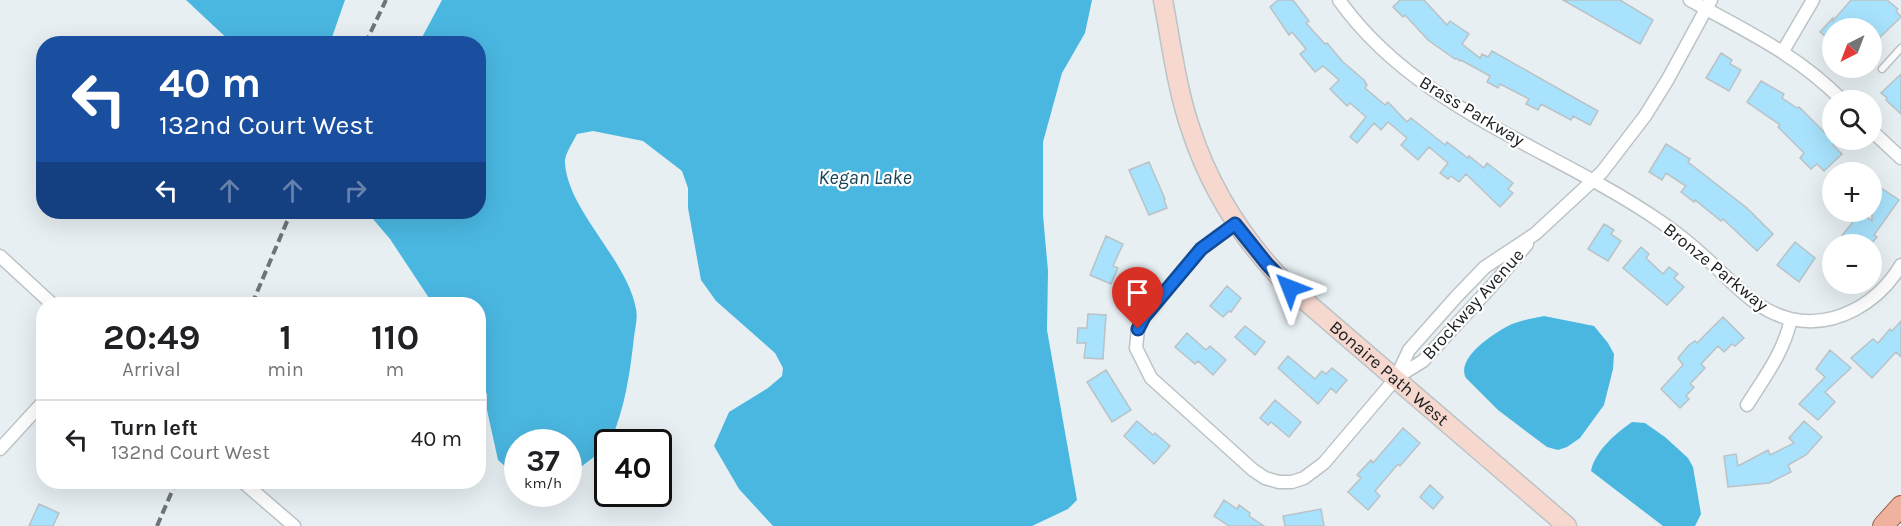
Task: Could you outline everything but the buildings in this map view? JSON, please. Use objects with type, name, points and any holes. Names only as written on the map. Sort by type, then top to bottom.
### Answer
[{"type":"main road","points":[[1883,526],[1901,506]]},
{"type":"street","name":"Bonaire Path West","points":[[1163,0],[1190,128],[1202,161],[1235,224],[1267,264],[1290,288],[1567,526]]},
{"type":"street","name":"Brass Parkway","points":[[1339,0],[1374,41],[1428,88],[1593,181]]},
{"type":"street","points":[[1690,0],[1708,4],[1783,51],[1831,90]]},
{"type":"street","points":[[1783,51],[1812,0]]},
{"type":"street","name":"Brockway Avenue","points":[[1396,378],[1423,361],[1498,279],[1535,234],[1593,181],[1624,145],[1668,79],[1708,4]]},
{"type":"street","points":[[1882,140],[1901,158]]},
{"type":"street","name":"Bronze Parkway","points":[[1593,181],[1677,234],[1705,256],[1752,300],[1769,311],[1791,319],[1827,318],[1864,305],[1887,285],[1901,265]]},
{"type":"street","points":[[1235,224],[1201,249],[1144,317],[1138,329],[1136,348],[1151,378],[1252,470],[1265,478],[1279,482],[1292,482],[1304,478],[1324,464],[1396,378]]},
{"type":"street","name":"Brockway Avenue","points":[[1396,378],[1409,350],[1485,267],[1535,234]]},
{"type":"street","points":[[0,256],[44,297]]},
{"type":"street","points":[[1747,405],[1782,348],[1791,319]]},
{"type":"street","points":[[0,449],[36,410]]},
{"type":"street","points":[[251,489],[294,526]]},
{"type":"lane","points":[[1882,69],[1901,48]]},
{"type":"water","points":[[186,0],[345,0],[332,36],[224,36]]},
{"type":"water","name":"Kegan Lake","points":[[442,0],[1092,0],[1085,33],[1062,73],[1043,142],[1043,215],[1048,271],[1047,330],[1077,500],[1068,509],[1032,526],[773,526],[739,489],[714,446],[729,412],[768,388],[782,376],[783,368],[775,353],[716,301],[701,280],[688,208],[688,188],[682,171],[643,141],[593,131],[577,134],[567,152],[565,163],[576,199],[622,272],[636,309],[631,364],[620,417],[615,429],[594,429],[594,457],[582,466],[582,429],[504,429],[504,465],[498,460],[487,410],[486,297],[428,297],[390,239],[373,219],[486,219],[486,36],[423,36]]},
{"type":"water","points":[[1544,316],[1594,326],[1614,354],[1613,369],[1604,405],[1580,438],[1558,450],[1547,447],[1498,410],[1466,378],[1464,370],[1471,354],[1487,339],[1516,323]]},
{"type":"water","points":[[1632,422],[1645,423],[1688,458],[1693,467],[1701,514],[1695,526],[1663,526],[1591,471],[1602,450],[1613,437]]},
{"type":"railway","points":[[369,36],[386,0]]},
{"type":"railway","points":[[255,297],[288,219]]},
{"type":"railway","points":[[157,526],[173,489]]},
{"type":"route","points":[[1138,329],[1144,317],[1201,249],[1235,224],[1251,246],[1290,288]]}]
